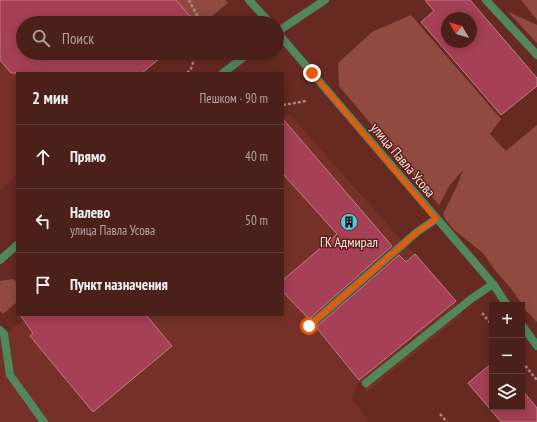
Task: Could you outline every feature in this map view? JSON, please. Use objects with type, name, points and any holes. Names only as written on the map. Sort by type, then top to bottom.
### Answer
[{"type":"street","points":[[249,0],[264,16]]},
{"type":"street","points":[[284,27],[325,0]]},
{"type":"street","points":[[486,0],[537,55]]},
{"type":"street","name":"улица Павла Усова","points":[[284,40],[493,284],[506,302]]},
{"type":"street","points":[[223,72],[239,60]]},
{"type":"street","points":[[309,326],[417,232],[436,219]]},
{"type":"street","points":[[0,260],[16,247]]},
{"type":"street","points":[[366,383],[471,299],[493,284]]},
{"type":"street","points":[[525,329],[537,346]]},
{"type":"street","points":[[0,330],[4,334],[10,374],[44,422]]},
{"type":"path","points":[[189,0],[197,16]]},
{"type":"path","points":[[188,72],[191,69],[194,60]]},
{"type":"path","points":[[284,105],[306,101]]},
{"type":"path","points":[[482,312],[489,321]]},
{"type":"path","points":[[525,366],[537,380]]},
{"type":"path","points":[[440,414],[447,422]]},
{"type":"shaded area","points":[[0,0],[176,0],[190,16],[16,16],[16,60],[158,60],[143,72],[16,72],[16,176],[0,190]]},
{"type":"shaded area","points":[[176,0],[225,0],[228,3],[212,16],[190,16]]},
{"type":"shaded area","points":[[521,0],[537,0],[537,20]]},
{"type":"shaded area","points":[[507,11],[537,25],[537,43]]},
{"type":"shaded area","points":[[411,15],[501,119],[490,134],[506,151],[537,125],[537,322],[525,309],[525,302],[520,302],[483,253],[454,230],[443,214],[463,170],[450,185],[439,205],[339,86],[338,63],[372,32]]},
{"type":"shaded area","points":[[289,114],[456,301],[463,314],[367,392],[359,381],[351,398],[369,422],[0,422],[0,338],[29,316],[284,316],[284,116]]},
{"type":"shaded area","points":[[13,279],[16,281],[16,303],[3,314],[0,311],[0,281]]},
{"type":"building","points":[[0,0],[176,0],[190,16],[16,16],[16,60],[158,60],[143,72],[11,73],[0,60]]},
{"type":"building","points":[[425,0],[470,0],[537,78],[537,86],[501,115],[443,48],[477,48],[477,12],[441,12],[441,45],[421,22],[434,11]]},
{"type":"building","name":"ГК Адмирал","points":[[284,120],[392,246],[309,319],[284,293],[284,279],[337,234],[284,175]]},
{"type":"building","points":[[415,254],[456,301],[359,380],[316,327],[399,255],[406,262]]},
{"type":"building","points":[[21,316],[147,316],[172,346],[93,412],[30,336],[33,333]]},
{"type":"building","points":[[489,366],[489,408],[468,383]]},
{"type":"building","points":[[525,394],[537,408],[537,422],[501,422],[491,410],[525,410]]},
{"type":"place","name":"ГК Адмирал","points":[[349,222]]},
{"type":"route","points":[[309,326],[417,232],[436,219],[312,73]]}]
